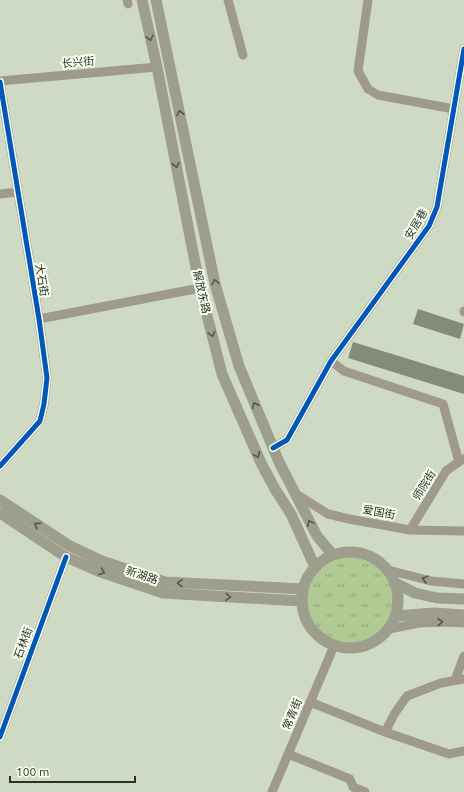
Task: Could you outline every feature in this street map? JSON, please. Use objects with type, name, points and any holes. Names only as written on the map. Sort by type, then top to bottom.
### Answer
[{"type":"main road","name":"解放东路","points":[[142,0],[157,67],[200,288],[222,374],[261,463],[291,514],[315,567]]},
{"type":"main road","name":"解放东路","points":[[156,0],[215,284],[239,366],[273,448],[318,536],[333,555]]},
{"type":"main road","name":"新湖路","points":[[0,500],[68,552],[102,561],[165,582],[303,589]]},
{"type":"main road","name":"新湖路","points":[[0,513],[98,571],[163,593],[301,601]]},
{"type":"main road","points":[[348,552],[363,553],[376,560],[388,570],[395,583],[399,601],[396,616],[389,629],[378,640],[364,646],[349,648],[334,646],[322,639],[311,629],[304,616],[301,601],[307,577],[323,560],[333,555],[348,552]]},
{"type":"main road","points":[[395,583],[415,593],[437,598],[464,599]]},
{"type":"main road","points":[[396,616],[434,613],[464,616]]},
{"type":"street","points":[[228,0],[243,55]]},
{"type":"street","points":[[368,0],[358,71],[368,89],[378,96],[454,109]]},
{"type":"street","name":"安居巷","points":[[273,448],[287,440],[331,361],[429,226],[437,207],[464,49]]},
{"type":"street","name":"长兴街","points":[[0,81],[157,67]]},
{"type":"street","name":"大石街","points":[[0,81],[39,319],[47,378],[44,404],[40,420],[0,466]]},
{"type":"street","points":[[0,194],[18,192]]},
{"type":"street","points":[[39,319],[200,288]]},
{"type":"street","points":[[331,361],[344,371],[443,404],[462,460]]},
{"type":"street","name":"师院街","points":[[410,530],[446,471],[462,460]]},
{"type":"street","name":"爱国街","points":[[296,494],[328,514],[410,530],[464,531]]},
{"type":"street","name":"石林街","points":[[0,737],[68,552]]},
{"type":"street","points":[[388,570],[430,581],[464,584]]},
{"type":"street","points":[[389,629],[419,623],[464,623]]},
{"type":"street","name":"常青街","points":[[272,792],[334,646]]},
{"type":"street","points":[[385,732],[395,713],[407,696],[441,683],[460,680],[464,656]]},
{"type":"street","points":[[310,702],[385,732],[449,754],[464,750]]},
{"type":"street","points":[[288,754],[350,779],[353,787],[365,792]]},
{"type":"green space","points":[[350,552],[368,556],[377,560],[384,566],[390,573],[394,582],[398,600],[394,618],[390,627],[384,634],[377,640],[368,644],[350,648],[332,644],[323,640],[316,634],[310,627],[306,618],[302,600],[306,582],[310,573],[316,566],[323,560],[332,556]]},
{"type":"building","points":[[418,309],[464,324],[460,339],[413,324]]},
{"type":"building","points":[[353,342],[464,376],[464,394],[348,358]]},
{"type":"cycle path","points":[[273,448],[287,440],[331,361],[429,226],[437,207],[464,49]]},
{"type":"cycle path","points":[[0,82],[39,319],[47,378],[44,404],[40,421],[0,466]]},
{"type":"cycle path","points":[[0,737],[66,557]]}]
